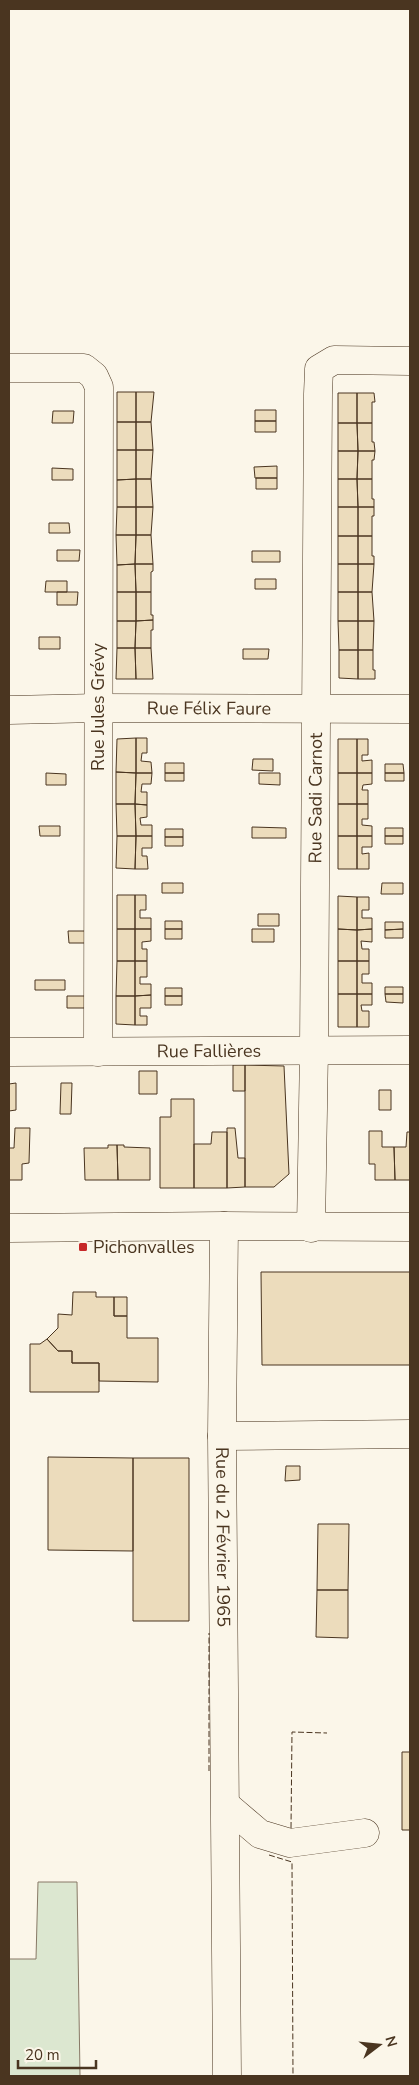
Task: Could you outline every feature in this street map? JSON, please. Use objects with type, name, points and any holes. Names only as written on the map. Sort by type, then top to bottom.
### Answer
[{"type":"street","name":"Rue Sadi Carnot","points":[[311,1228],[318,404],[320,369],[334,360],[410,361]]},
{"type":"street","name":"Rue Jules Grévy","points":[[9,368],[84,368],[94,376],[99,387],[98,1052]]},
{"type":"street","name":"Rue Félix Faure","points":[[9,710],[98,708],[410,710]]},
{"type":"street","name":"Rue Fallières","points":[[9,1052],[410,1050]]},
{"type":"street","name":"Rue du 2 Février 1965","points":[[224,1226],[222,1436],[227,2076]]},
{"type":"street","points":[[9,1228],[410,1227]]},
{"type":"street","points":[[222,1436],[410,1434]]},
{"type":"street","points":[[226,1805],[260,1834],[290,1843],[365,1833]]},
{"type":"green space","points":[[38,1882],[77,1882],[80,2076],[9,2076],[9,1959],[36,1959]]},
{"type":"building","points":[[117,392],[136,392],[136,422],[117,422]]},
{"type":"building","points":[[136,392],[154,392],[151,422],[136,422]]},
{"type":"building","points":[[338,393],[357,393],[357,423],[338,423]]},
{"type":"building","points":[[357,393],[374,393],[375,402],[372,402],[372,423],[357,423]]},
{"type":"building","points":[[255,410],[276,410],[276,421],[255,421]]},
{"type":"building","points":[[53,411],[74,411],[73,423],[52,423]]},
{"type":"building","points":[[255,421],[276,421],[276,432],[255,432]]},
{"type":"building","points":[[117,422],[136,422],[136,450],[117,450]]},
{"type":"building","points":[[136,422],[151,422],[153,450],[136,450]]},
{"type":"building","points":[[338,423],[357,423],[358,451],[338,451]]},
{"type":"building","points":[[357,423],[372,423],[372,442],[374,442],[375,451],[358,451]]},
{"type":"building","points":[[117,450],[136,450],[136,479],[117,480]]},
{"type":"building","points":[[136,450],[153,450],[151,479],[136,479]]},
{"type":"building","points":[[338,451],[358,451],[357,479],[338,479]]},
{"type":"building","points":[[358,451],[375,451],[374,460],[372,460],[372,479],[357,479]]},
{"type":"building","points":[[277,466],[277,478],[255,478],[254,467]]},
{"type":"building","points":[[52,468],[73,469],[73,480],[52,480]]},
{"type":"building","points":[[256,478],[277,478],[277,489],[256,489]]},
{"type":"building","points":[[136,479],[151,479],[153,507],[136,507]]},
{"type":"building","points":[[136,479],[136,507],[117,507],[117,480]]},
{"type":"building","points":[[338,479],[357,479],[358,507],[338,507]]},
{"type":"building","points":[[357,479],[372,479],[374,507],[358,507]]},
{"type":"building","points":[[117,507],[136,507],[136,535],[116,535]]},
{"type":"building","points":[[136,507],[153,507],[151,535],[136,535]]},
{"type":"building","points":[[338,507],[358,507],[358,536],[338,536]]},
{"type":"building","points":[[358,507],[374,507],[372,536],[358,536]]},
{"type":"building","points":[[49,523],[69,523],[70,533],[49,533]]},
{"type":"building","points":[[116,535],[136,535],[135,564],[117,565]]},
{"type":"building","points":[[136,535],[151,535],[153,564],[135,564]]},
{"type":"building","points":[[338,536],[358,536],[358,564],[338,564]]},
{"type":"building","points":[[358,536],[372,536],[374,564],[358,564]]},
{"type":"building","points":[[57,550],[80,550],[79,561],[57,561]]},
{"type":"building","points":[[252,551],[280,551],[280,562],[252,562]]},
{"type":"building","points":[[135,564],[136,592],[117,592],[117,565]]},
{"type":"building","points":[[135,564],[153,564],[151,592],[136,592]]},
{"type":"building","points":[[338,564],[358,564],[358,592],[338,592]]},
{"type":"building","points":[[358,564],[374,564],[372,592],[358,592]]},
{"type":"building","points":[[255,579],[276,579],[276,589],[255,589]]},
{"type":"building","points":[[46,581],[67,581],[67,592],[45,592]]},
{"type":"building","points":[[57,592],[78,592],[77,605],[57,605]]},
{"type":"building","points":[[117,592],[136,592],[136,621],[117,621]]},
{"type":"building","points":[[136,592],[151,592],[151,615],[153,615],[153,620],[136,621]]},
{"type":"building","points":[[338,592],[358,592],[358,621],[338,621]]},
{"type":"building","points":[[358,592],[372,592],[374,621],[358,621]]},
{"type":"building","points":[[153,620],[151,648],[135,648],[136,621]]},
{"type":"building","points":[[117,621],[136,621],[135,648],[117,648]]},
{"type":"building","points":[[338,621],[358,621],[358,650],[339,650]]},
{"type":"building","points":[[358,621],[374,621],[373,650],[358,650]]},
{"type":"building","points":[[39,637],[60,637],[60,649],[39,649]]},
{"type":"building","points":[[117,648],[135,648],[136,679],[116,679]]},
{"type":"building","points":[[135,648],[151,648],[153,679],[136,679]]},
{"type":"building","points":[[243,649],[269,649],[268,659],[243,659]]},
{"type":"building","points":[[339,650],[358,650],[358,679],[339,678]]},
{"type":"building","points":[[358,650],[373,650],[375,679],[358,679]]},
{"type":"building","points":[[136,738],[136,773],[116,772],[117,739]]},
{"type":"building","points":[[136,738],[147,738],[147,753],[142,753],[141,761],[151,762],[152,773],[136,773]]},
{"type":"building","points":[[338,739],[357,739],[357,773],[338,773]]},
{"type":"building","points":[[357,739],[368,739],[368,755],[362,755],[362,761],[372,760],[372,773],[357,773]]},
{"type":"building","points":[[253,759],[273,759],[273,771],[252,770]]},
{"type":"building","points":[[165,763],[184,763],[184,773],[165,773]]},
{"type":"building","points":[[385,764],[403,764],[404,773],[385,773]]},
{"type":"building","points":[[116,772],[136,773],[135,804],[116,804]]},
{"type":"building","points":[[46,773],[66,774],[66,785],[46,785]]},
{"type":"building","points":[[136,773],[152,773],[151,784],[142,784],[141,792],[147,792],[147,805],[135,804]]},
{"type":"building","points":[[165,773],[184,773],[184,781],[165,781]]},
{"type":"building","points":[[259,773],[280,773],[280,785],[259,784]]},
{"type":"building","points":[[338,773],[357,773],[357,804],[338,804]]},
{"type":"building","points":[[357,773],[372,773],[372,784],[363,785],[362,790],[368,790],[368,804],[357,804]]},
{"type":"building","points":[[385,773],[404,773],[404,781],[385,781]]},
{"type":"building","points":[[116,804],[135,804],[136,836],[117,836]]},
{"type":"building","points":[[135,804],[147,805],[147,817],[140,818],[141,825],[152,825],[152,836],[136,836]]},
{"type":"building","points":[[338,804],[357,804],[357,836],[338,836]]},
{"type":"building","points":[[357,804],[368,804],[368,819],[362,819],[362,825],[372,826],[372,836],[357,836]]},
{"type":"building","points":[[39,826],[60,826],[60,836],[40,836]]},
{"type":"building","points":[[252,827],[286,828],[286,838],[252,838]]},
{"type":"building","points":[[385,828],[403,828],[403,836],[385,836]]},
{"type":"building","points":[[165,829],[183,829],[183,837],[165,837]]},
{"type":"building","points":[[117,836],[136,836],[135,869],[116,868]]},
{"type":"building","points":[[136,836],[152,836],[152,848],[142,848],[142,856],[147,856],[148,869],[135,869]]},
{"type":"building","points":[[338,836],[357,836],[357,869],[338,869]]},
{"type":"building","points":[[357,836],[372,836],[372,847],[362,847],[362,854],[369,853],[369,869],[357,869]]},
{"type":"building","points":[[385,836],[403,836],[403,844],[385,844]]},
{"type":"building","points":[[165,837],[183,837],[183,846],[165,846]]},
{"type":"building","points":[[162,883],[183,883],[183,893],[162,893]]},
{"type":"building","points":[[382,883],[403,883],[403,894],[381,894]]},
{"type":"building","points":[[117,895],[135,895],[135,929],[117,929]]},
{"type":"building","points":[[135,895],[146,895],[146,910],[140,910],[140,918],[151,918],[151,929],[135,929]]},
{"type":"building","points":[[338,896],[357,897],[357,930],[338,929]]},
{"type":"building","points":[[357,897],[369,897],[369,910],[362,910],[362,918],[372,918],[372,929],[357,930]]},
{"type":"building","points":[[258,914],[279,914],[279,926],[258,926]]},
{"type":"building","points":[[165,921],[182,921],[182,929],[165,929]]},
{"type":"building","points":[[385,922],[403,922],[403,929],[385,930]]},
{"type":"building","points":[[117,929],[135,929],[135,961],[117,961]]},
{"type":"building","points":[[135,929],[151,929],[151,941],[142,942],[142,949],[147,949],[147,961],[135,961]]},
{"type":"building","points":[[165,929],[182,929],[182,939],[165,939]]},
{"type":"building","points":[[252,929],[274,929],[274,942],[252,942]]},
{"type":"building","points":[[338,929],[357,930],[357,961],[338,961]]},
{"type":"building","points":[[372,929],[372,942],[361,941],[362,949],[369,949],[369,961],[357,961],[357,930]]},
{"type":"building","points":[[403,929],[403,938],[385,938],[385,930]]},
{"type":"building","points":[[68,931],[89,931],[89,943],[69,943]]},
{"type":"building","points":[[117,961],[135,961],[135,996],[116,996]]},
{"type":"building","points":[[135,961],[147,961],[147,977],[140,977],[140,984],[151,984],[151,995],[135,996]]},
{"type":"building","points":[[338,961],[357,961],[357,994],[338,994]]},
{"type":"building","points":[[357,961],[369,961],[369,974],[362,974],[362,983],[372,983],[372,994],[357,994]]},
{"type":"building","points":[[35,980],[65,980],[65,990],[35,990]]},
{"type":"building","points":[[385,987],[403,987],[403,994],[385,994]]},
{"type":"building","points":[[165,988],[182,988],[182,996],[165,996]]},
{"type":"building","points":[[338,994],[357,994],[357,1027],[338,1027]]},
{"type":"building","points":[[357,994],[372,994],[372,1005],[361,1005],[362,1011],[369,1011],[369,1027],[357,1027]]},
{"type":"building","points":[[385,994],[403,994],[403,1003],[386,1002]]},
{"type":"building","points":[[151,995],[151,1008],[140,1008],[140,1016],[147,1016],[147,1025],[135,1025],[135,996]]},
{"type":"building","points":[[67,996],[89,996],[89,1008],[67,1008]]},
{"type":"building","points":[[116,996],[135,996],[135,1025],[116,1024]]},
{"type":"building","points":[[165,996],[182,996],[182,1005],[165,1005]]},
{"type":"building","points":[[233,1065],[245,1065],[245,1091],[233,1091]]},
{"type":"building","points":[[245,1065],[284,1066],[289,1174],[274,1187],[245,1187]]},
{"type":"building","points":[[139,1071],[157,1071],[157,1094],[139,1094]]},
{"type":"building","points":[[16,1083],[16,1110],[9,1111],[9,1084]]},
{"type":"building","points":[[61,1083],[72,1083],[71,1114],[60,1114]]},
{"type":"building","points":[[379,1090],[391,1090],[391,1110],[379,1110]]},
{"type":"building","points":[[171,1099],[194,1099],[194,1188],[160,1188],[160,1117],[171,1117]]},
{"type":"building","points":[[15,1128],[30,1128],[29,1163],[22,1164],[22,1180],[9,1180],[9,1148],[14,1148]]},
{"type":"building","points":[[227,1128],[235,1128],[238,1158],[245,1158],[245,1187],[227,1188]]},
{"type":"building","points":[[369,1131],[382,1131],[382,1147],[394,1147],[395,1180],[375,1180],[375,1164],[369,1164]]},
{"type":"building","points":[[212,1132],[227,1132],[227,1188],[194,1188],[194,1144],[211,1144]]},
{"type":"building","points":[[407,1132],[410,1132],[410,1180],[395,1180],[394,1147],[406,1147]]},
{"type":"building","points":[[108,1145],[117,1145],[118,1180],[85,1180],[84,1148],[108,1148]]},
{"type":"building","points":[[117,1145],[150,1148],[150,1180],[118,1180]]},
{"type":"building","points":[[261,1272],[410,1272],[410,1365],[262,1365]]},
{"type":"building","points":[[73,1292],[96,1292],[96,1297],[114,1297],[114,1316],[127,1316],[127,1338],[158,1338],[158,1382],[99,1381],[99,1363],[72,1363],[72,1351],[58,1351],[47,1339],[58,1328],[58,1314],[72,1315]]},
{"type":"building","points":[[114,1297],[127,1297],[127,1316],[114,1316]]},
{"type":"building","points":[[47,1339],[58,1351],[72,1351],[72,1363],[99,1363],[99,1392],[30,1392],[30,1344],[40,1344]]},
{"type":"building","points":[[48,1457],[133,1458],[133,1551],[48,1550]]},
{"type":"building","points":[[133,1458],[189,1458],[189,1621],[133,1621]]},
{"type":"building","points":[[286,1466],[300,1466],[300,1480],[285,1481]]},
{"type":"building","points":[[318,1524],[349,1524],[348,1590],[317,1590]]},
{"type":"building","points":[[317,1590],[348,1590],[348,1638],[316,1637]]},
{"type":"building","points":[[402,1752],[410,1752],[410,1830],[402,1830]]},
{"type":"fence","points":[[209,1633],[209,1771]]},
{"type":"fence","points":[[291,1828],[292,1732],[327,1733]]},
{"type":"fence","points":[[269,1855],[292,1862],[293,2076]]},
{"type":"place","name":"Pichonvalles","points":[[83,1247]]}]
